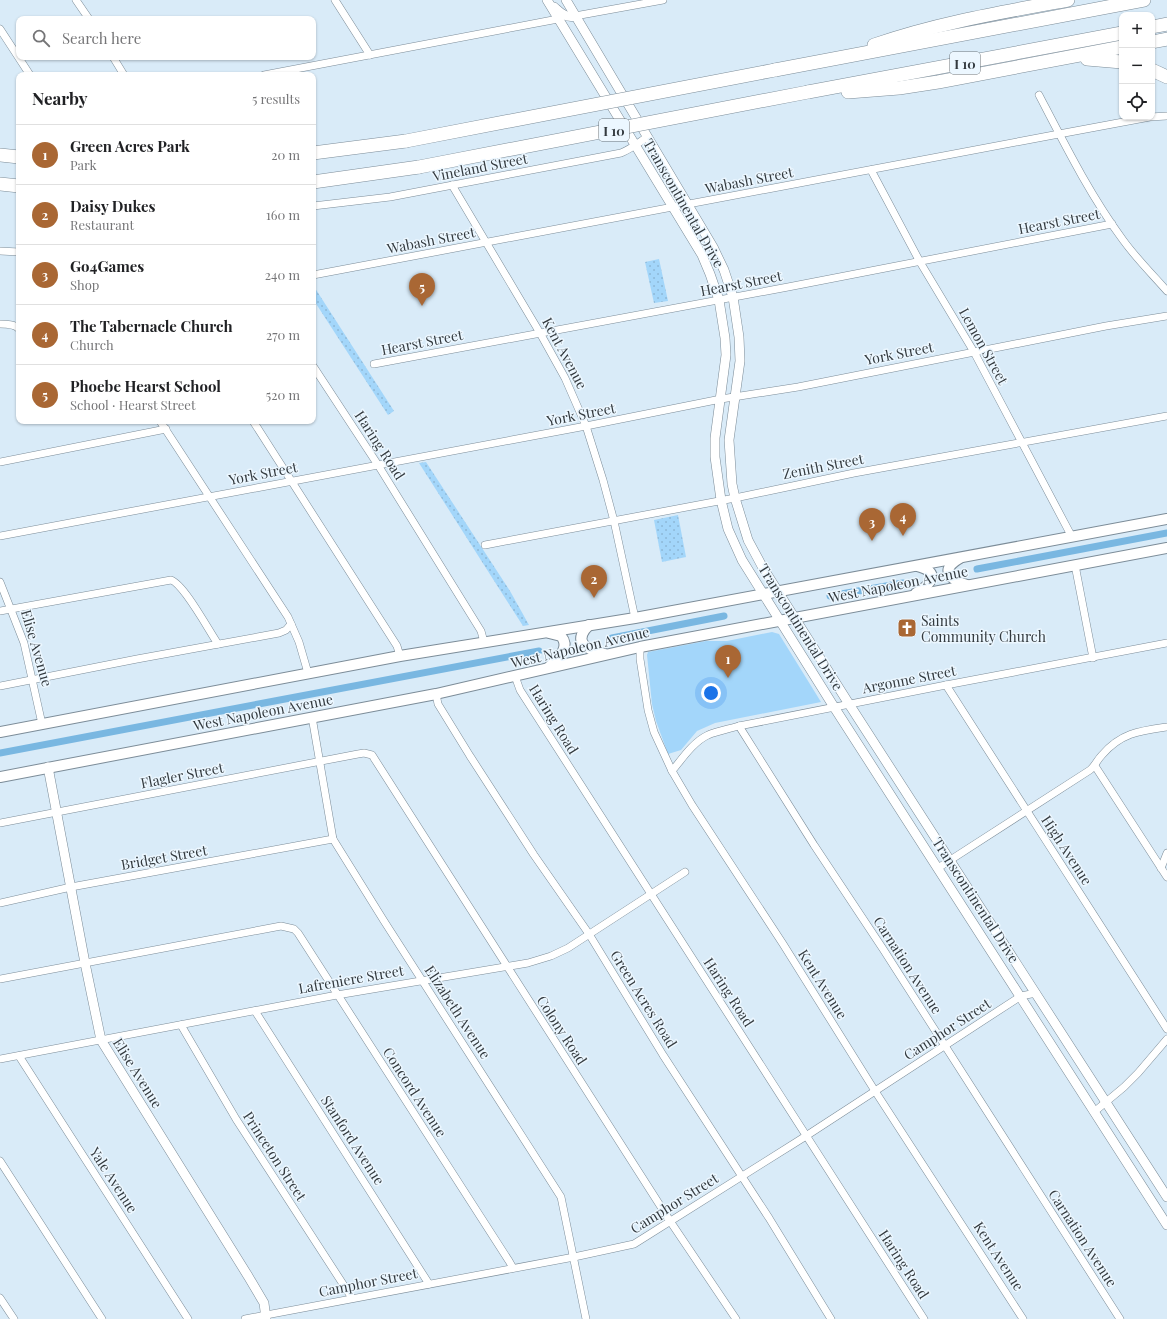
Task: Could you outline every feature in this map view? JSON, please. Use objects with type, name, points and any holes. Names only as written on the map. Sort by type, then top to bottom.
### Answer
[{"type":"highway","points":[[834,59],[908,33],[1030,6],[1046,0]]},
{"type":"highway","points":[[999,13],[1068,0]]},
{"type":"highway","name":"I 10","points":[[316,153],[406,141],[1144,0]]},
{"type":"highway","points":[[1155,26],[1167,24]]},
{"type":"highway","name":"I 10","points":[[316,182],[419,167],[1119,34]]},
{"type":"highway","points":[[1155,41],[1167,39]]},
{"type":"highway","points":[[808,92],[858,92],[899,88],[1119,48]]},
{"type":"highway","points":[[1050,61],[1084,59],[1119,62]]},
{"type":"highway","points":[[1155,71],[1167,77]]},
{"type":"highway","points":[[0,155],[16,157]]},
{"type":"highway","points":[[0,184],[16,186]]},
{"type":"main road","name":"West Napoleon Avenue","points":[[0,732],[400,656],[635,618],[1167,519]]},
{"type":"main road","name":"West Napoleon Avenue","points":[[0,776],[436,694],[640,647],[1167,548]]},
{"type":"main road","points":[[962,557],[953,562],[949,567],[948,573],[951,578],[957,582],[968,586]]},
{"type":"main road","points":[[911,596],[925,588],[931,579],[929,571],[923,567],[917,566]]},
{"type":"main road","points":[[589,626],[582,634],[581,640],[583,644],[587,648],[606,654]]},
{"type":"main road","points":[[546,632],[561,636],[565,648],[548,668]]},
{"type":"street","points":[[76,0],[86,16]]},
{"type":"street","points":[[335,0],[370,55]]},
{"type":"street","name":"Transcontinental Drive","points":[[566,0],[688,205],[716,253],[724,270],[733,297],[739,337],[740,361],[729,440],[732,484],[748,540],[849,704],[1167,1197]]},
{"type":"street","points":[[548,3],[562,14],[567,16],[575,16],[663,0]]},
{"type":"street","name":"Transcontinental Drive","points":[[548,3],[702,255],[710,274],[719,300],[726,355],[715,438],[715,457],[721,500],[728,528],[742,560],[834,707],[1167,1225]]},
{"type":"street","points":[[280,72],[558,19]]},
{"type":"street","points":[[0,29],[16,54]]},
{"type":"street","points":[[20,60],[28,72]]},
{"type":"street","points":[[115,60],[122,72]]},
{"type":"street","points":[[1039,95],[1080,173],[1112,224],[1124,242],[1167,291]]},
{"type":"street","name":"Wabash Street","points":[[316,274],[1150,117],[1167,116]]},
{"type":"street","name":"Vineland Street","points":[[316,206],[390,196],[621,153],[630,150],[634,145],[647,137]]},
{"type":"street","name":"Lemon Street","points":[[871,170],[920,262],[974,352],[1072,537]]},
{"type":"street","name":"Kent Avenue","points":[[452,185],[540,333],[564,378],[586,426],[614,521],[635,618]]},
{"type":"street","name":"Hearst Street","points":[[374,364],[920,262],[1112,224]]},
{"type":"street","points":[[0,251],[16,252]]},
{"type":"street","name":"York Street","points":[[0,536],[586,426],[721,399],[798,387],[1106,326],[1167,316]]},
{"type":"street","points":[[0,324],[9,324],[16,327]]},
{"type":"street","name":"Haring Road","points":[[316,371],[378,465],[481,631],[484,642]]},
{"type":"street","name":"Zenith Street","points":[[485,545],[735,498],[854,473],[1167,416]]},
{"type":"street","points":[[162,424],[291,624],[299,642],[308,673]]},
{"type":"street","points":[[255,424],[397,646],[400,656]]},
{"type":"street","points":[[0,462],[166,429]]},
{"type":"street","points":[[1075,565],[1093,658]]},
{"type":"street","points":[[0,611],[171,580],[175,581],[184,591],[218,644]]},
{"type":"street","name":"Elise Avenue","points":[[0,582],[24,643],[42,724]]},
{"type":"street","points":[[0,686],[279,633],[286,630],[291,624]]},
{"type":"street","name":"Argonne Street","points":[[672,771],[699,740],[739,726],[946,685],[1167,644]]},
{"type":"street","name":"Kent Avenue","points":[[640,647],[640,659],[648,710],[654,732],[672,771],[692,805],[783,944],[875,1091],[1023,1319]]},
{"type":"street","name":"Haring Road","points":[[515,676],[520,690],[924,1319]]},
{"type":"street","name":"High Avenue","points":[[946,685],[1167,1029]]},
{"type":"street","name":"Green Acres Road","points":[[436,694],[438,704],[470,756],[534,855],[589,934],[663,1055],[769,1218],[831,1319]]},
{"type":"street","name":"Elizabeth Avenue","points":[[312,717],[333,839],[561,1197],[586,1319]]},
{"type":"street","name":"Carnation Avenue","points":[[739,726],[814,845],[883,949],[1120,1319]]},
{"type":"street","points":[[938,868],[1027,812],[1095,766],[1101,756],[1112,746],[1127,736],[1135,732],[1167,727]]},
{"type":"street","name":"Flagler Street","points":[[0,823],[319,762],[369,754]]},
{"type":"street","name":"Colony Road","points":[[369,754],[375,759],[670,1222],[736,1319]]},
{"type":"street","points":[[1095,766],[1167,878]]},
{"type":"street","name":"Elise Avenue","points":[[48,767],[101,1040],[248,1276],[264,1303],[266,1317]]},
{"type":"street","name":"Bridget Street","points":[[0,903],[71,887],[333,839]]},
{"type":"street","points":[[1161,868],[1167,853]]},
{"type":"street","name":"Lafreniere Street","points":[[0,1059],[337,995],[528,963],[551,956],[568,948],[685,872]]},
{"type":"street","name":"Concord Avenue","points":[[85,963],[281,926],[295,930],[509,1261],[512,1268]]},
{"type":"street","points":[[0,979],[85,963]]},
{"type":"street","points":[[1021,996],[1036,993]]},
{"type":"street","name":"Camphor Street","points":[[245,1319],[266,1317],[352,1298],[574,1257],[634,1244],[806,1136],[1021,996]]},
{"type":"street","name":"Stanford Avenue","points":[[255,1011],[429,1284]]},
{"type":"street","name":"Princeton Street","points":[[181,1025],[236,1120],[352,1298]]},
{"type":"street","points":[[1094,1112],[1124,1088],[1167,1039]]},
{"type":"street","name":"Yale Avenue","points":[[19,1056],[188,1319]]},
{"type":"street","points":[[1074,1080],[1087,1072]]},
{"type":"street","points":[[0,1162],[102,1319]]},
{"type":"street","points":[[0,1298],[14,1319]]},
{"type":"shaded area","points":[[659,259],[668,301],[654,303],[645,262]]},
{"type":"shaded area","points":[[316,290],[394,411],[388,415],[316,304]]},
{"type":"shaded area","points":[[426,462],[510,591],[529,625],[523,626],[419,463]]},
{"type":"shaded area","points":[[678,515],[686,557],[662,562],[654,520]]},
{"type":"shaded area","points":[[772,632],[779,634],[821,702],[715,723],[697,731],[681,750],[668,754],[656,721],[652,704],[647,655],[648,652],[706,641],[727,641]]},
{"type":"waterway","points":[[977,569],[1167,533]]},
{"type":"waterway","points":[[830,596],[903,583]]},
{"type":"waterway","points":[[612,638],[724,616]]},
{"type":"waterway","points":[[0,753],[539,651]]},
{"type":"place","name":"Phoebe Hearst School","points":[[422,306]]},
{"type":"place","name":"The Tabernacle Church","points":[[903,536]]},
{"type":"place","name":"Go4Games","points":[[872,541]]},
{"type":"place","name":"Daisy Dukes","points":[[594,598]]},
{"type":"place","name":"Saints Community Church","points":[[907,628]]},
{"type":"place","name":"Green Acres Park","points":[[728,678]]}]
